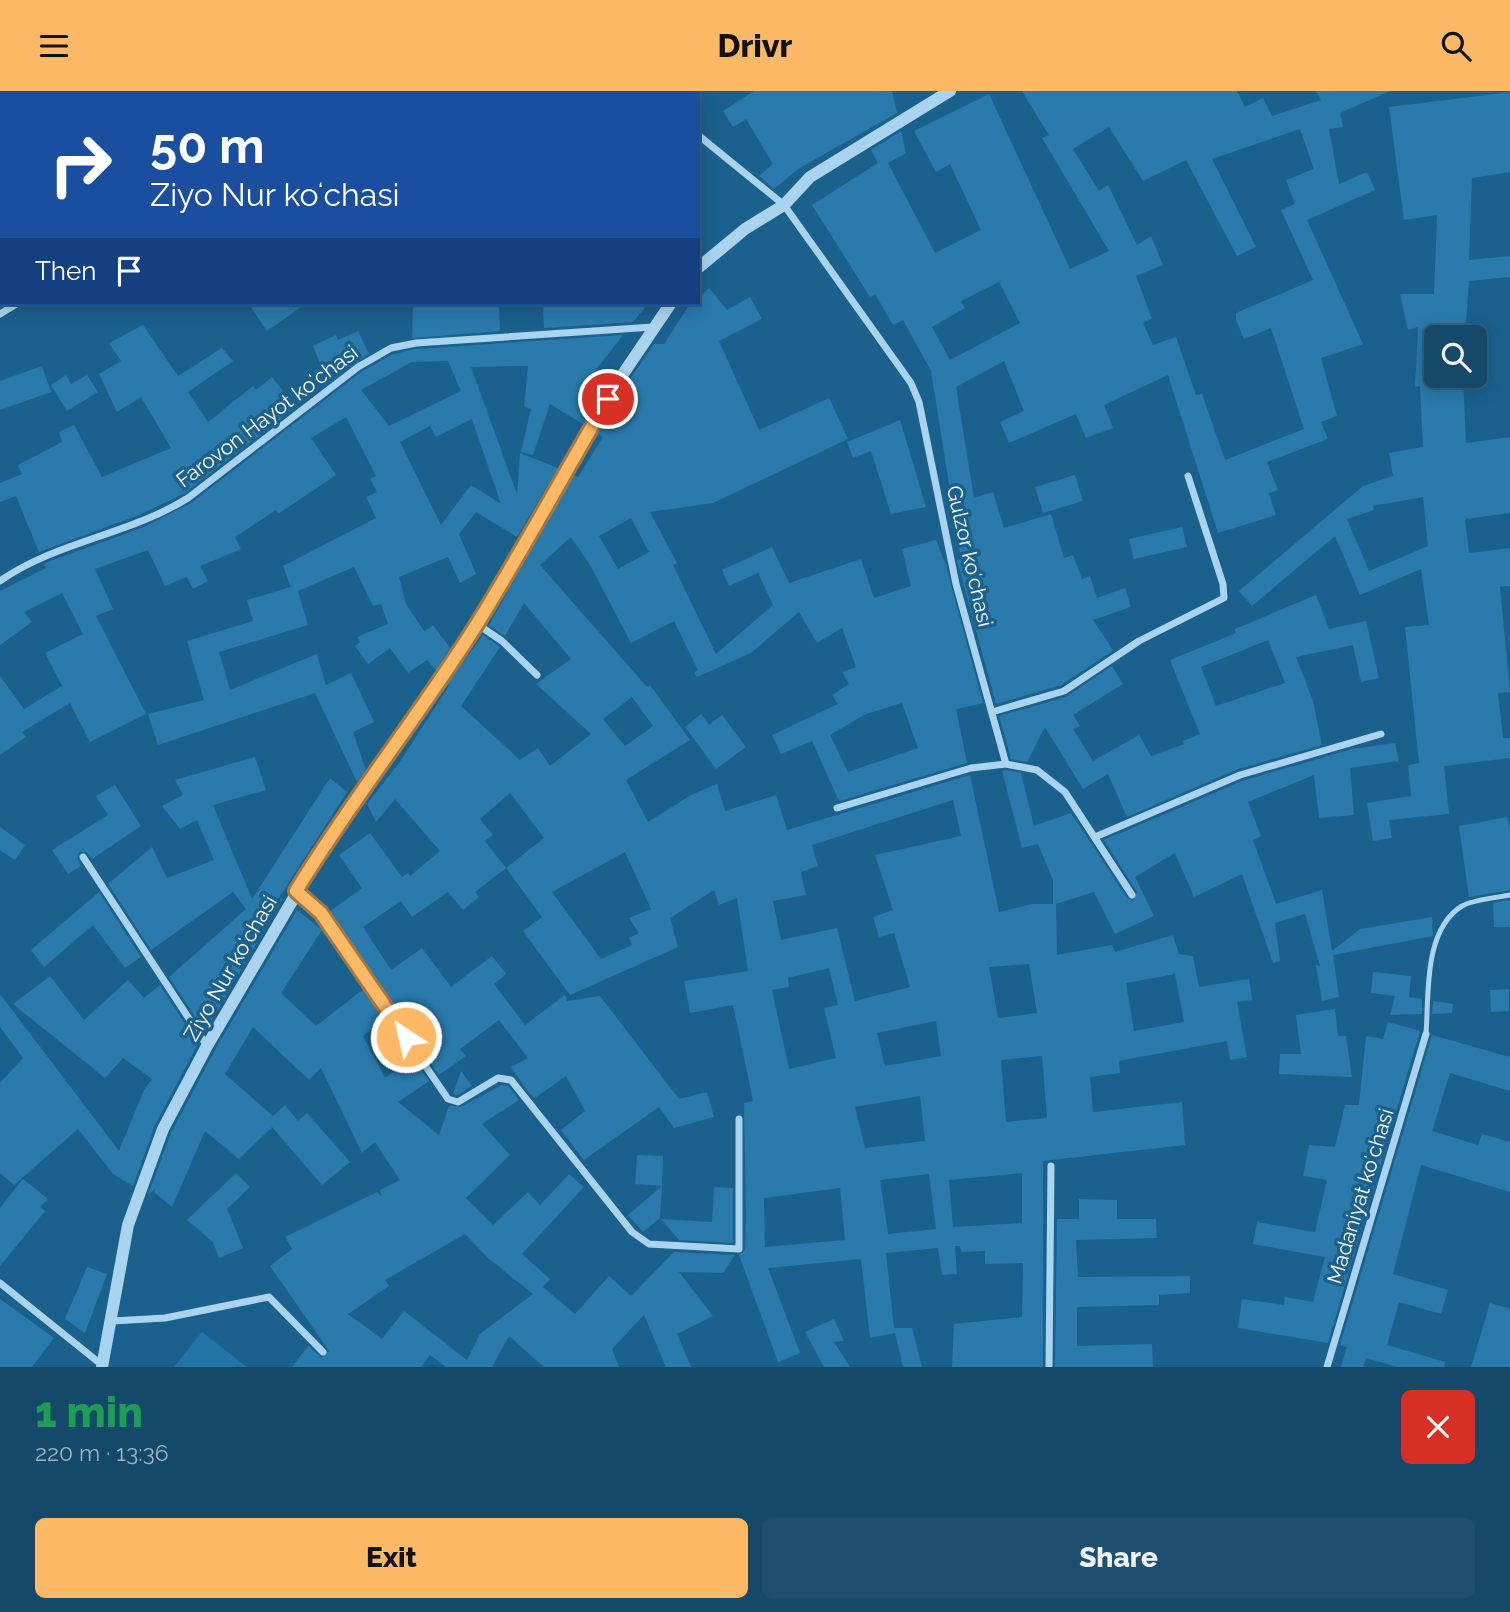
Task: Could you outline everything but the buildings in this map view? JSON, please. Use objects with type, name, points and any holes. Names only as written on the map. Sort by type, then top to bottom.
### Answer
[{"type":"street","points":[[700,266],[745,229],[784,205],[810,177],[950,91]]},
{"type":"street","name":"Gulzor koʻchasi","points":[[700,137],[784,205],[911,383],[919,402],[956,584],[1006,764]]},
{"type":"street","name":"Ziyo Nur koʻchasi","points":[[102,1366],[113,1321],[128,1225],[163,1129],[207,1046],[335,826],[387,757],[477,624],[653,327],[670,305]]},
{"type":"street","name":"Farovon Hayot koʻchasi","points":[[0,581],[38,558],[160,516],[188,498],[358,367],[391,348],[416,343],[653,327]]},
{"type":"street","points":[[992,712],[1064,691],[1171,622],[1224,598],[1223,584],[1188,476]]},
{"type":"street","points":[[477,624],[502,641],[537,675]]},
{"type":"street","points":[[1095,837],[1240,775],[1381,734]]},
{"type":"street","points":[[837,808],[971,768],[1006,764],[1037,770],[1052,779],[1065,792],[1132,895]]},
{"type":"street","points":[[83,857],[207,1046]]},
{"type":"street","points":[[296,891],[321,913],[448,1099],[458,1103],[498,1077],[511,1080],[632,1232],[649,1244],[739,1249],[739,1119]]},
{"type":"street","name":"Madaniyat koʻchasi","points":[[1327,1367],[1426,1034]]},
{"type":"street","points":[[1049,1367],[1051,1165]]},
{"type":"street","points":[[0,1283],[102,1366]]},
{"type":"street","points":[[113,1321],[165,1318],[269,1297],[323,1352]]},
{"type":"lane","points":[[1426,1034],[1433,953],[1443,926],[1462,906],[1510,895]]},
{"type":"shaded area","points":[[202,1332],[247,1367],[174,1367]]},
{"type":"route","points":[[406,1037],[321,913],[296,891],[335,826],[387,757],[477,624],[608,399]]}]
